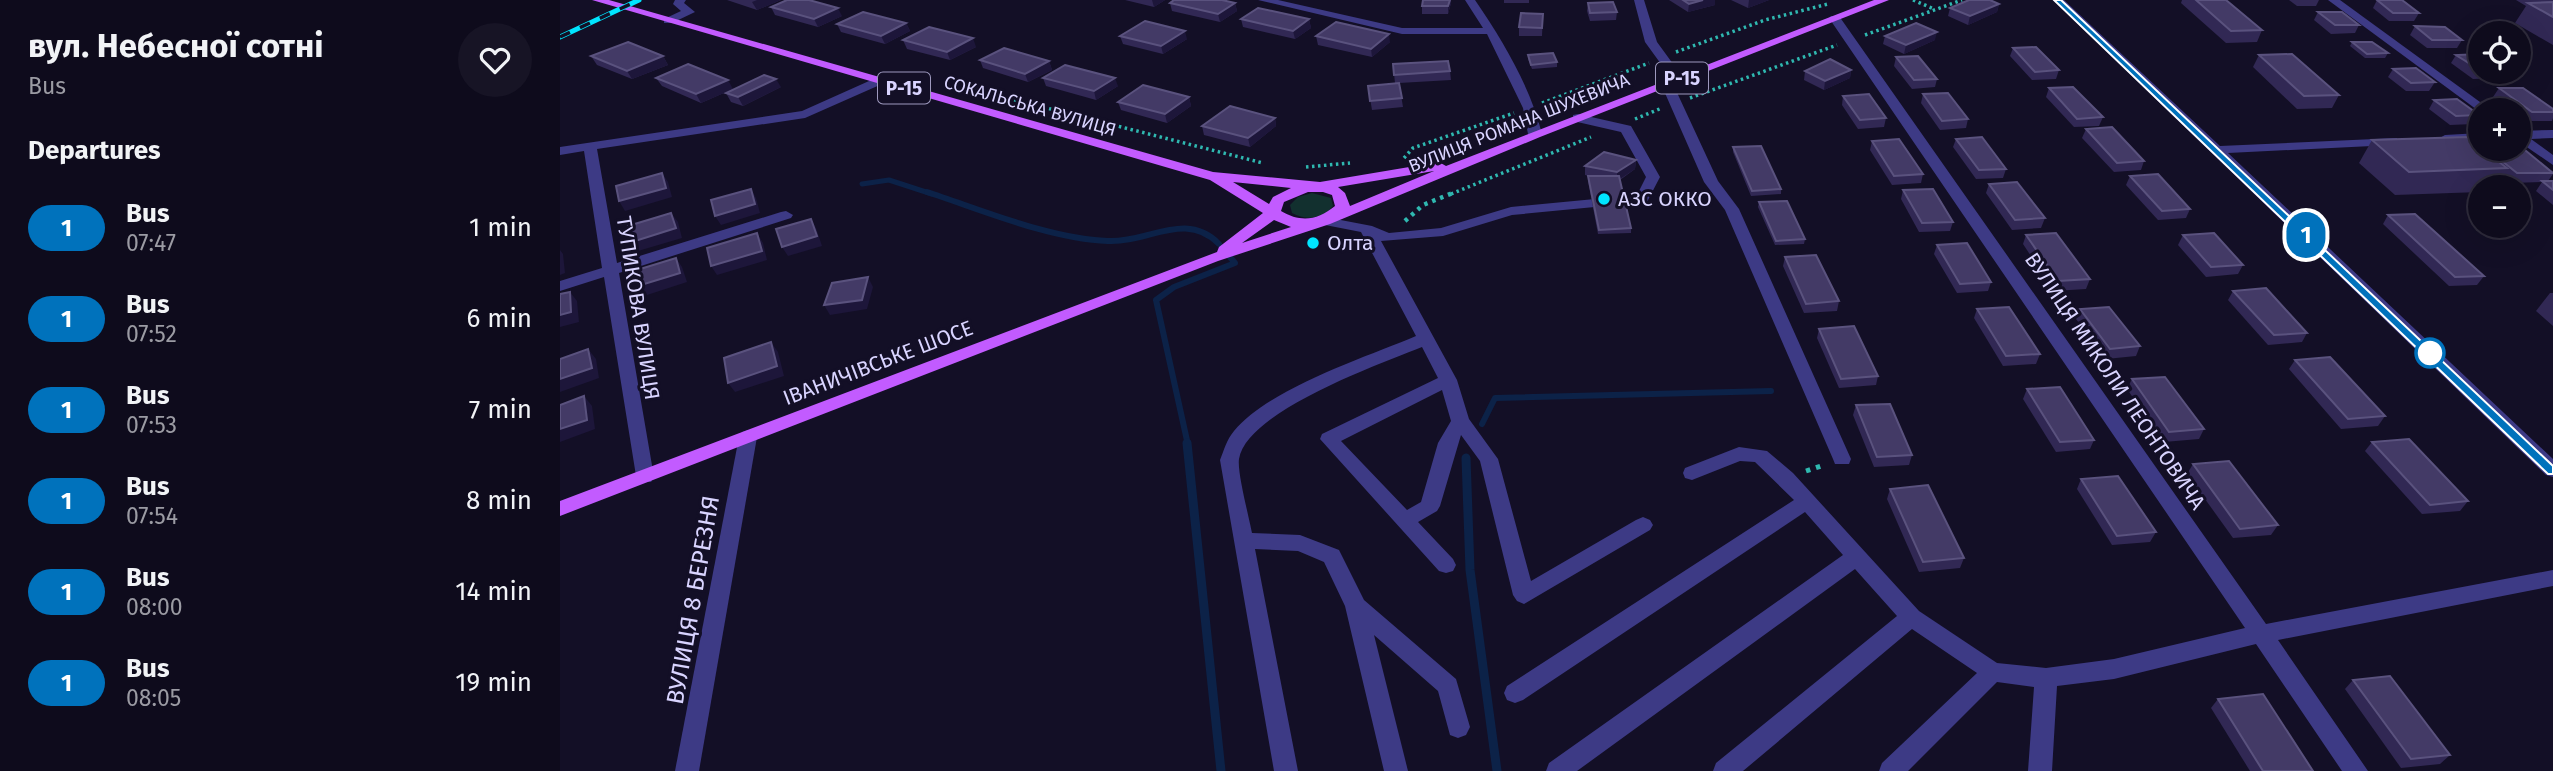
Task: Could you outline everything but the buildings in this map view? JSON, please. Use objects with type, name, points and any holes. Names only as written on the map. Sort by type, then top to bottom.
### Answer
[{"type":"main road","name":"СОКАЛЬСЬКА ВУЛИЦЯ","points":[[597,0],[1212,176]]},
{"type":"main road","name":"ВУЛИЦЯ РОМАНА ШУХЕВИЧА","points":[[1213,258],[1325,221],[1535,134],[1673,82],[1834,10],[1884,0]]},
{"type":"main road","name":"Р-15","points":[[1273,213],[1275,204],[1284,196],[1320,186],[1415,172],[1480,156]]},
{"type":"main road","name":"Р-15","points":[[1212,176],[1320,186]]},
{"type":"main road","name":"Р-15","points":[[1212,176],[1290,223],[1325,221]]},
{"type":"main road","points":[[1320,186],[1338,193],[1343,202],[1340,212],[1325,221]]},
{"type":"main road","points":[[1213,258],[1273,213]]},
{"type":"main road","name":"ІВАНИЧІВСЬКЕ ШОСЕ","points":[[560,509],[1213,258]]},
{"type":"street","points":[[668,21],[689,12],[678,4],[681,0]]},
{"type":"street","points":[[1264,0],[1402,31],[1491,31]]},
{"type":"street","points":[[1470,0],[1491,31],[1529,108],[1535,134]]},
{"type":"street","points":[[1639,0],[1651,42],[1673,82],[1711,182],[1732,209],[1842,459]]},
{"type":"street","points":[[2058,0],[2553,470]]},
{"type":"street","points":[[2333,0],[2468,98]]},
{"type":"street","name":"ВУЛИЦЯ МИКОЛИ ЛЕОНТОВИЧА","points":[[1834,10],[2356,771]]},
{"type":"street","points":[[560,151],[805,114],[878,80]]},
{"type":"street","points":[[1325,221],[1367,229],[1387,238],[1443,232],[1511,211],[1642,199],[1653,177],[1626,129],[1578,118]]},
{"type":"street","points":[[2531,135],[2553,134]]},
{"type":"street","points":[[2217,150],[2468,138]]},
{"type":"street","points":[[2531,144],[2553,161]]},
{"type":"street","name":"ТУПИКОВА ВУЛИЦЯ","points":[[590,145],[645,477]]},
{"type":"street","points":[[560,286],[786,215]]},
{"type":"street","points":[[1367,229],[1448,380],[1460,421],[1489,458],[1524,595],[1643,525]]},
{"type":"street","points":[[1286,771],[1229,460],[1240,436],[1274,409],[1340,375],[1427,338]]},
{"type":"street","points":[[1446,565],[1329,439],[1448,380]]},
{"type":"street","points":[[1406,520],[1430,506],[1447,443],[1460,421]]},
{"type":"street","name":"ВУЛИЦЯ 8 БЕРЕЗНЯ","points":[[687,771],[748,437]]},
{"type":"street","points":[[1692,474],[1739,454],[1760,456],[1786,478],[1911,617],[1993,672],[2046,677],[2114,669],[2260,634],[2553,578]]},
{"type":"street","points":[[1515,692],[1805,502]]},
{"type":"street","points":[[1244,540],[1300,543],[1332,556],[1356,606],[1396,771]]},
{"type":"street","points":[[1558,771],[1856,557]]},
{"type":"street","points":[[1356,606],[1448,686],[1458,727]]},
{"type":"street","points":[[1725,771],[1911,617]]},
{"type":"street","points":[[1891,771],[1993,672]]},
{"type":"street","points":[[2040,771],[2046,677]]},
{"type":"path","points":[[1913,0],[1934,10]]},
{"type":"path","points":[[1403,158],[1413,148],[1765,20],[1834,10]]},
{"type":"path","points":[[949,83],[1265,164]]},
{"type":"path","points":[[1297,167],[1362,162]]},
{"type":"path","points":[[1786,478],[1842,459]]},
{"type":"green space","points":[[1312,193],[1331,198],[1333,206],[1324,214],[1314,217],[1292,213],[1290,205],[1298,197]]},
{"type":"waterway","points":[[862,184],[889,180],[932,194]]},
{"type":"waterway","points":[[927,192],[1016,223],[1063,235],[1108,241],[1138,238],[1166,230],[1193,229],[1206,234],[1219,244]]},
{"type":"waterway","points":[[1188,445],[1156,300],[1174,287],[1235,263],[1229,256]]},
{"type":"waterway","points":[[1482,424],[1495,398],[1771,391]]},
{"type":"waterway","points":[[1187,443],[1221,771]]},
{"type":"waterway","points":[[1466,458],[1470,570],[1497,771]]},
{"type":"railway","points":[[560,37],[639,0]]},
{"type":"bus line","name":"1","points":[[2058,0],[2553,470]]},
{"type":"place","name":"АЗС ОККО","points":[[1604,199]]},
{"type":"place","name":"Олта","points":[[1313,243]]}]
